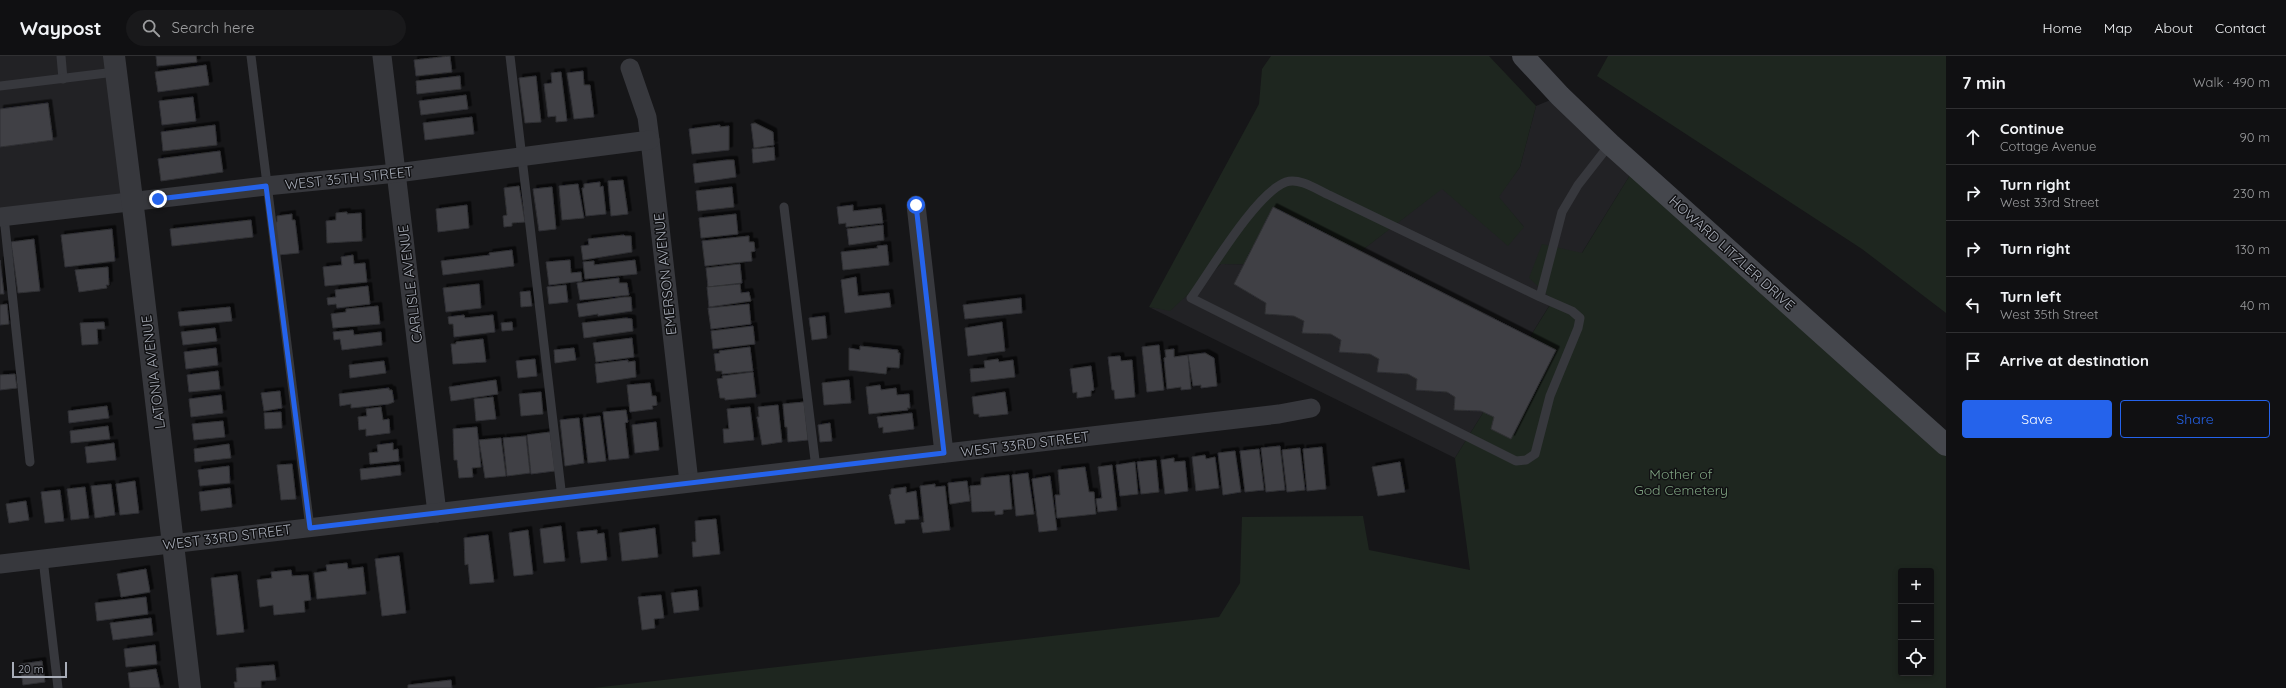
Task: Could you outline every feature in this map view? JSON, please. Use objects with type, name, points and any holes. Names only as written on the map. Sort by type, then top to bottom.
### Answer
[{"type":"main road","name":"HOWARD LITZLER DRIVE","points":[[1523,56],[1555,91],[1610,144],[1946,445]]},
{"type":"street","name":"CARLISLE AVENUE","points":[[382,56],[437,513]]},
{"type":"street","name":"LATONIA AVENUE","points":[[114,64],[190,688]]},
{"type":"street","name":"EMERSON AVENUE","points":[[630,68],[647,117],[689,482]]},
{"type":"street","name":"WEST 35TH STREET","points":[[2,217],[266,186],[397,173],[650,140]]},
{"type":"street","points":[[916,205],[944,453]]},
{"type":"street","name":"WEST 33RD STREET","points":[[0,564],[1279,414],[1311,408]]},
{"type":"lane","points":[[60,56],[63,79]]},
{"type":"lane","points":[[251,56],[266,186],[310,528]]},
{"type":"lane","points":[[510,56],[562,498]]},
{"type":"lane","points":[[0,86],[63,79],[114,64]]},
{"type":"lane","points":[[1540,296],[1562,212],[1578,185],[1610,144]]},
{"type":"lane","points":[[1287,182],[1302,182],[1540,296],[1572,311],[1580,318],[1578,328],[1550,396],[1535,454],[1526,460],[1516,461],[1191,298],[1253,211],[1276,188],[1287,182]]},
{"type":"lane","points":[[784,207],[816,468]]},
{"type":"lane","points":[[2,217],[30,462]]},
{"type":"lane","points":[[43,559],[58,688]]},
{"type":"shaded area","points":[[0,56],[114,56],[132,201],[0,217]]},
{"type":"shaded area","points":[[1560,96],[1635,167],[1455,458],[1149,307],[1170,310],[1221,264],[1343,265],[1442,188],[1524,227],[1498,197],[1520,167],[1536,106]]},
{"type":"green space","points":[[1271,56],[1489,56],[1536,106],[1520,167],[1499,197],[1524,227],[1508,246],[1442,189],[1343,265],[1221,264],[1170,311],[1149,307],[1259,104],[1262,69]]},
{"type":"green space","points":[[1608,56],[1946,56],[1946,313],[1862,249],[1597,76]]},
{"type":"green space","name":"Mother of God Cemetery","points":[[1635,167],[1946,445],[1946,688],[593,688],[1219,617],[1240,583],[1242,517],[1363,516],[1369,550],[1470,570],[1455,458],[1553,300],[1529,278],[1542,244],[1582,253]]},
{"type":"building","points":[[156,56],[196,56],[197,62],[157,66]]},
{"type":"building","points":[[450,56],[452,72],[416,76],[414,60]]},
{"type":"building","points":[[206,65],[209,85],[158,92],[155,72]]},
{"type":"building","points":[[583,71],[584,85],[590,85],[594,117],[574,119],[567,73]]},
{"type":"building","points":[[561,72],[567,121],[556,122],[556,116],[548,117],[544,84],[552,83],[551,73]]},
{"type":"building","points":[[460,76],[461,89],[417,94],[416,81]]},
{"type":"building","points":[[536,76],[541,122],[525,123],[519,78]]},
{"type":"building","points":[[466,95],[468,109],[421,115],[419,101]]},
{"type":"building","points":[[193,97],[196,121],[162,125],[159,101]]},
{"type":"building","points":[[48,103],[53,140],[0,147],[0,109]]},
{"type":"building","points":[[472,117],[474,134],[425,140],[423,123]]},
{"type":"building","points":[[755,123],[773,132],[774,145],[754,148],[751,124]]},
{"type":"building","points":[[215,125],[217,145],[163,151],[161,132]]},
{"type":"building","points":[[720,125],[720,127],[729,126],[729,150],[692,154],[689,129]]},
{"type":"building","points":[[774,147],[775,160],[753,163],[752,149]]},
{"type":"building","points":[[220,151],[223,172],[161,181],[158,159]]},
{"type":"building","points":[[734,160],[736,177],[695,183],[693,164]]},
{"type":"building","points":[[623,180],[628,214],[611,216],[608,181]]},
{"type":"building","points":[[600,182],[600,187],[603,186],[606,214],[586,216],[582,188],[584,188],[584,184]]},
{"type":"building","points":[[578,184],[584,218],[562,220],[559,186]]},
{"type":"building","points":[[519,186],[525,222],[512,223],[512,226],[504,227],[503,216],[507,215],[504,188]]},
{"type":"building","points":[[552,187],[556,229],[539,231],[533,189]]},
{"type":"building","points":[[732,187],[734,207],[698,211],[696,191]]},
{"type":"building","points":[[467,205],[469,228],[438,232],[436,209]]},
{"type":"building","points":[[853,205],[853,211],[881,208],[883,223],[846,227],[846,223],[839,224],[837,207]]},
{"type":"building","points":[[1273,207],[1556,350],[1511,439],[1491,429],[1494,417],[1481,411],[1454,410],[1455,397],[1447,392],[1416,390],[1417,379],[1408,374],[1377,372],[1379,359],[1370,354],[1339,352],[1341,340],[1331,334],[1302,333],[1304,321],[1294,316],[1265,314],[1266,303],[1234,284]]},
{"type":"building","points":[[347,212],[347,214],[361,213],[362,241],[327,243],[326,221],[336,220],[336,213]]},
{"type":"building","points":[[292,214],[292,220],[295,220],[299,253],[278,255],[275,222],[277,222],[277,216]]},
{"type":"building","points":[[736,214],[738,234],[701,238],[699,218]]},
{"type":"building","points":[[251,220],[253,237],[172,246],[170,229]]},
{"type":"building","points":[[883,225],[884,240],[849,245],[847,229]]},
{"type":"building","points":[[112,229],[115,261],[65,267],[61,235]]},
{"type":"building","points":[[624,235],[631,236],[632,252],[583,260],[581,246],[589,245],[588,239]]},
{"type":"building","points":[[749,236],[749,242],[754,242],[755,251],[751,252],[752,261],[705,266],[702,241]]},
{"type":"building","points":[[34,239],[40,291],[18,293],[11,242]]},
{"type":"building","points":[[887,245],[889,265],[843,270],[841,252],[878,248],[877,246]]},
{"type":"building","points":[[512,250],[514,266],[443,275],[441,261],[490,255],[489,253]]},
{"type":"building","points":[[353,255],[354,264],[365,263],[367,282],[325,286],[323,267],[342,265],[341,257]]},
{"type":"building","points":[[0,260],[4,294],[0,294]]},
{"type":"building","points":[[570,260],[571,273],[581,272],[582,281],[549,285],[546,262]]},
{"type":"building","points":[[635,260],[637,274],[585,279],[583,262],[594,261],[594,265]]},
{"type":"building","points":[[740,264],[742,283],[708,287],[706,268]]},
{"type":"building","points":[[108,267],[109,285],[106,285],[107,288],[79,292],[75,270]]},
{"type":"building","points":[[856,277],[858,296],[889,293],[891,307],[845,313],[841,280]]},
{"type":"building","points":[[619,278],[619,283],[627,283],[629,295],[580,300],[577,283]]},
{"type":"building","points":[[479,284],[481,308],[446,312],[443,288]]},
{"type":"building","points":[[740,284],[741,293],[749,292],[751,301],[709,307],[707,287]]},
{"type":"building","points":[[566,285],[568,302],[549,304],[547,287]]},
{"type":"building","points":[[368,286],[370,304],[337,308],[336,304],[328,305],[327,298],[336,297],[335,290]]},
{"type":"building","points":[[530,291],[532,306],[521,307],[520,292]]},
{"type":"building","points":[[631,297],[632,311],[579,317],[577,304]]},
{"type":"building","points":[[1021,298],[1022,313],[965,319],[963,305]]},
{"type":"building","points":[[7,304],[9,324],[0,325],[0,305]]},
{"type":"building","points":[[749,304],[751,324],[711,329],[708,308]]},
{"type":"building","points":[[378,306],[380,324],[333,328],[331,314],[346,312],[346,309]]},
{"type":"building","points":[[230,307],[232,321],[180,326],[178,312]]},
{"type":"building","points":[[464,315],[465,318],[493,315],[495,332],[454,337],[453,324],[449,324],[448,317]]},
{"type":"building","points":[[825,316],[827,338],[812,340],[809,318]]},
{"type":"building","points":[[626,318],[632,319],[633,331],[584,338],[582,323]]},
{"type":"building","points":[[104,322],[105,329],[97,329],[98,344],[82,345],[80,323]]},
{"type":"building","points":[[512,322],[513,330],[502,331],[501,323]]},
{"type":"building","points":[[1002,322],[1005,351],[968,356],[965,328]]},
{"type":"building","points":[[753,326],[755,344],[713,349],[711,331]]},
{"type":"building","points":[[215,328],[217,341],[183,345],[181,332]]},
{"type":"building","points":[[353,330],[354,335],[381,332],[382,345],[342,350],[340,339],[334,340],[333,332]]},
{"type":"building","points":[[632,338],[634,357],[596,362],[593,343]]},
{"type":"building","points":[[483,339],[486,362],[453,364],[451,344],[456,344],[456,342]]},
{"type":"building","points":[[1159,345],[1164,390],[1147,392],[1142,347]]},
{"type":"building","points":[[860,346],[898,350],[898,353],[900,353],[899,368],[887,367],[886,374],[849,370],[849,348],[860,350]]},
{"type":"building","points":[[750,347],[753,371],[722,374],[722,371],[716,371],[714,354],[720,353],[719,351]]},
{"type":"building","points":[[216,348],[218,365],[186,369],[184,352]]},
{"type":"building","points":[[574,348],[576,360],[555,363],[554,350]]},
{"type":"building","points":[[1174,349],[1174,357],[1188,355],[1191,389],[1181,390],[1181,387],[1167,389],[1164,358],[1166,357],[1165,350]]},
{"type":"building","points":[[1205,353],[1214,358],[1217,386],[1201,388],[1201,385],[1193,386],[1188,355]]},
{"type":"building","points":[[1120,356],[1121,361],[1132,360],[1135,397],[1115,399],[1114,390],[1112,390],[1108,357]]},
{"type":"building","points":[[535,359],[537,376],[518,378],[516,361]]},
{"type":"building","points":[[998,359],[999,362],[1013,360],[1015,377],[971,382],[970,369],[985,368],[984,361]]},
{"type":"building","points":[[628,360],[628,362],[635,361],[636,377],[597,383],[595,364]]},
{"type":"building","points":[[384,361],[386,373],[350,378],[349,365]]},
{"type":"building","points":[[1091,366],[1094,390],[1091,391],[1091,396],[1077,398],[1077,392],[1073,393],[1070,369]]},
{"type":"building","points":[[218,371],[220,389],[189,392],[187,375]]},
{"type":"building","points":[[753,372],[756,397],[725,400],[725,398],[720,398],[717,379],[723,378],[722,376]]},
{"type":"building","points":[[15,374],[17,388],[0,390],[0,375]]},
{"type":"building","points":[[496,380],[498,394],[451,401],[449,387]]},
{"type":"building","points":[[849,380],[851,403],[824,405],[822,383]]},
{"type":"building","points":[[650,383],[652,396],[656,396],[657,405],[652,406],[653,409],[630,412],[627,385]]},
{"type":"building","points":[[880,385],[881,390],[896,388],[897,395],[909,394],[910,408],[907,408],[908,410],[869,414],[866,387]]},
{"type":"building","points":[[389,388],[389,390],[392,390],[394,402],[389,404],[351,408],[351,404],[340,406],[339,394]]},
{"type":"building","points":[[280,391],[282,408],[264,411],[261,393]]},
{"type":"building","points":[[541,392],[543,414],[521,416],[519,394]]},
{"type":"building","points":[[1005,392],[1008,414],[979,417],[979,414],[974,414],[972,397]]},
{"type":"building","points":[[221,395],[223,413],[191,417],[189,399]]},
{"type":"building","points":[[493,397],[496,419],[476,421],[474,399]]},
{"type":"building","points":[[804,402],[808,440],[788,442],[783,404]]},
{"type":"building","points":[[778,405],[782,442],[762,445],[757,417],[759,417],[758,407]]},
{"type":"building","points":[[107,406],[109,418],[69,423],[68,411]]},
{"type":"building","points":[[381,407],[383,420],[389,419],[390,433],[366,436],[366,429],[359,430],[358,417],[367,416],[366,409]]},
{"type":"building","points":[[750,407],[754,440],[724,443],[723,429],[729,429],[727,409]]},
{"type":"building","points":[[626,410],[628,422],[625,423],[629,458],[609,460],[603,412]]},
{"type":"building","points":[[281,412],[282,428],[265,429],[264,413]]},
{"type":"building","points":[[912,413],[914,429],[883,433],[883,427],[879,428],[877,417]]},
{"type":"building","points":[[600,416],[606,461],[588,463],[583,418]]},
{"type":"building","points":[[579,418],[584,463],[565,466],[560,420]]},
{"type":"building","points":[[223,421],[225,437],[194,440],[192,424]]},
{"type":"building","points":[[656,422],[659,450],[635,453],[632,425]]},
{"type":"building","points":[[830,423],[832,441],[820,442],[818,425]]},
{"type":"building","points":[[108,426],[110,439],[71,443],[70,431]]},
{"type":"building","points":[[477,427],[481,467],[472,468],[473,477],[459,478],[457,460],[454,460],[453,429]]},
{"type":"building","points":[[550,432],[555,471],[531,474],[527,435]]},
{"type":"building","points":[[526,436],[530,473],[507,476],[503,438]]},
{"type":"building","points":[[501,438],[506,476],[485,478],[479,440]]},
{"type":"building","points":[[114,443],[116,460],[87,463],[85,447]]},
{"type":"building","points":[[393,443],[393,450],[398,449],[399,461],[370,464],[369,453],[378,452],[377,445]]},
{"type":"building","points":[[229,444],[231,458],[195,462],[194,449]]},
{"type":"building","points":[[1280,446],[1285,490],[1266,492],[1261,448]]},
{"type":"building","points":[[1322,447],[1326,489],[1307,491],[1303,449]]},
{"type":"building","points":[[1300,448],[1305,490],[1287,492],[1282,450]]},
{"type":"building","points":[[1259,449],[1264,490],[1245,492],[1240,451]]},
{"type":"building","points":[[1235,451],[1241,492],[1223,495],[1218,453]]},
{"type":"building","points":[[1205,455],[1206,459],[1215,457],[1219,488],[1196,491],[1192,457]]},
{"type":"building","points":[[1174,458],[1174,462],[1185,461],[1188,491],[1165,494],[1161,460]]},
{"type":"building","points":[[1156,460],[1159,492],[1141,494],[1137,462]]},
{"type":"building","points":[[1135,462],[1138,494],[1120,496],[1116,465]]},
{"type":"building","points":[[1400,462],[1405,492],[1378,496],[1372,467]]},
{"type":"building","points":[[292,464],[296,499],[281,500],[277,465]]},
{"type":"building","points":[[400,465],[401,475],[361,480],[360,469]]},
{"type":"building","points":[[1112,465],[1117,510],[1098,512],[1096,499],[1102,498],[1098,467]]},
{"type":"building","points":[[229,466],[230,483],[200,486],[198,470]]},
{"type":"building","points":[[1085,467],[1089,492],[1094,492],[1096,514],[1057,518],[1055,495],[1060,495],[1058,470]]},
{"type":"building","points":[[1028,473],[1034,514],[1016,516],[1012,475]]},
{"type":"building","points":[[1009,475],[1012,509],[1003,510],[1003,514],[995,515],[995,511],[972,512],[970,486],[981,485],[981,478]]},
{"type":"building","points":[[1050,476],[1057,530],[1039,532],[1032,479]]},
{"type":"building","points":[[135,481],[139,513],[120,515],[116,484]]},
{"type":"building","points":[[967,481],[970,501],[950,504],[948,483]]},
{"type":"building","points":[[111,484],[115,515],[95,518],[91,486]]},
{"type":"building","points":[[935,484],[935,487],[945,486],[950,530],[923,533],[921,523],[924,522],[920,486]]},
{"type":"building","points":[[85,487],[89,518],[71,520],[67,489]]},
{"type":"building","points":[[906,487],[906,493],[916,491],[919,519],[905,520],[905,523],[895,524],[889,495],[891,494],[891,489]]},
{"type":"building","points":[[230,488],[232,507],[201,511],[199,492]]},
{"type":"building","points":[[60,490],[64,521],[45,523],[41,492]]},
{"type":"building","points":[[26,501],[29,520],[9,523],[6,504]]},
{"type":"building","points":[[716,519],[720,554],[693,557],[692,542],[696,542],[695,521]]},
{"type":"building","points":[[561,526],[565,561],[544,563],[540,529]]},
{"type":"building","points":[[655,528],[658,557],[622,561],[619,533]]},
{"type":"building","points":[[528,530],[533,574],[514,576],[509,533]]},
{"type":"building","points":[[597,530],[597,534],[604,533],[607,560],[581,563],[577,532]]},
{"type":"building","points":[[488,535],[494,582],[470,584],[468,564],[465,565],[464,538]]},
{"type":"building","points":[[399,556],[406,613],[382,616],[375,559]]},
{"type":"building","points":[[347,563],[348,569],[363,567],[366,594],[317,599],[314,573],[327,571],[326,565]]},
{"type":"building","points":[[146,569],[150,592],[121,597],[117,574]]},
{"type":"building","points":[[291,570],[292,576],[308,575],[311,600],[304,601],[305,612],[274,615],[273,605],[260,607],[257,580],[272,578],[271,572]]},
{"type":"building","points":[[237,575],[244,632],[217,635],[211,578]]},
{"type":"building","points":[[697,590],[699,610],[674,613],[671,593]]},
{"type":"building","points":[[661,595],[664,618],[654,619],[655,628],[642,630],[638,597]]},
{"type":"building","points":[[146,597],[148,614],[97,621],[95,603]]},
{"type":"building","points":[[151,618],[153,635],[113,640],[110,623]]},
{"type":"building","points":[[155,645],[157,664],[126,667],[124,649]]},
{"type":"building","points":[[42,661],[45,682],[23,685],[20,664]]},
{"type":"building","points":[[274,665],[276,680],[261,681],[261,688],[235,688],[234,682],[237,682],[236,668]]},
{"type":"building","points":[[156,669],[160,688],[130,688],[128,673]]},
{"type":"building","points":[[451,680],[452,688],[408,688],[408,685]]},
{"type":"route","points":[[158,199],[266,186],[310,528],[944,453],[916,205]]}]
